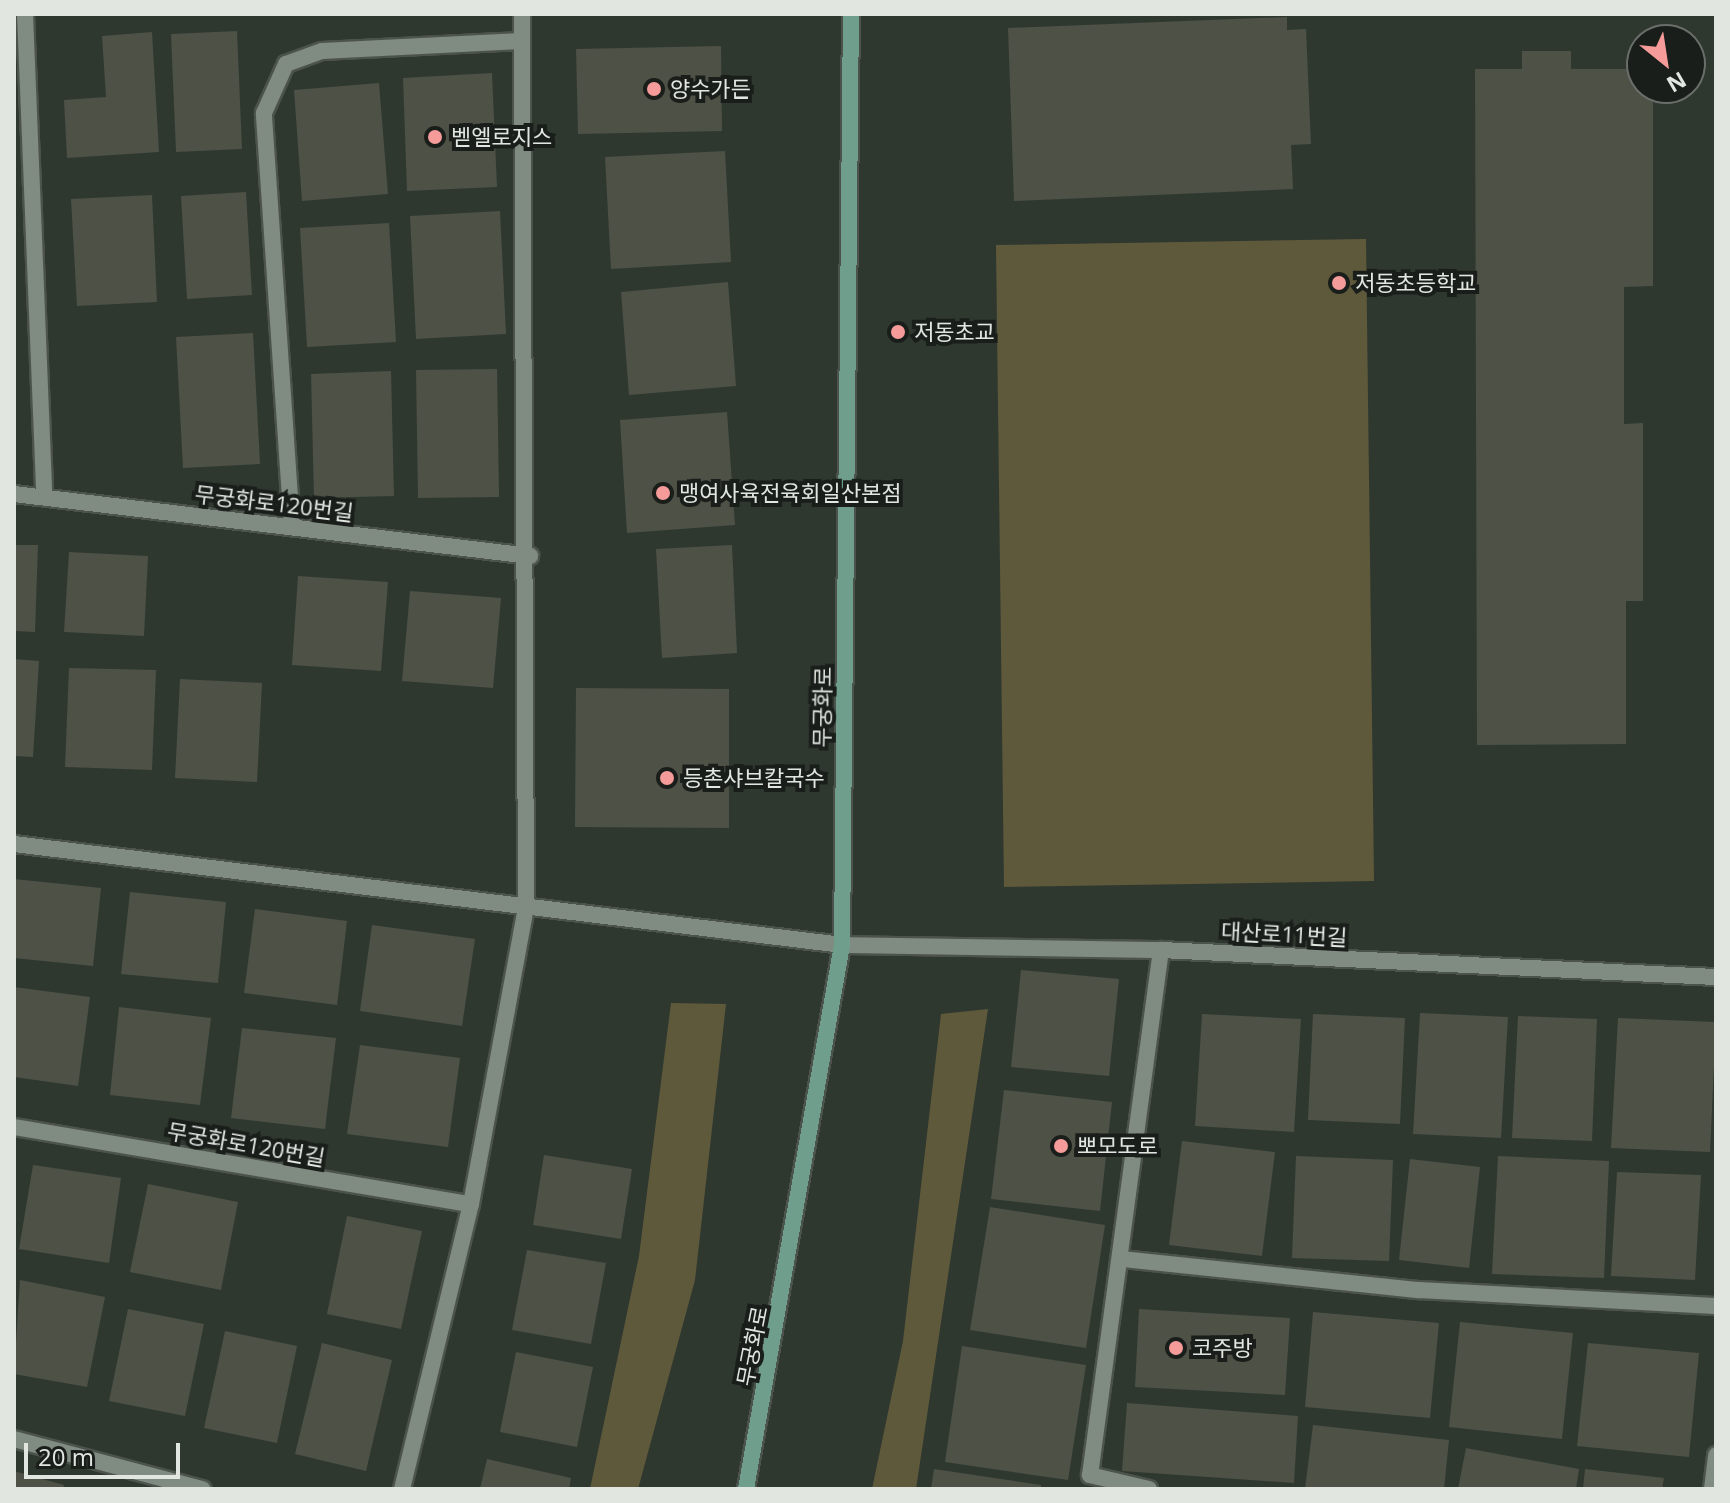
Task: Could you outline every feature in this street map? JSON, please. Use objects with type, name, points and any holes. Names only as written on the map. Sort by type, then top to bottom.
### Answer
[{"type":"main road","name":"무궁화로","points":[[746,1489],[842,945],[851,14]]},
{"type":"street","points":[[25,14],[44,497]]},
{"type":"street","points":[[402,1489],[471,1204],[526,906],[530,556],[522,14]]},
{"type":"street","points":[[292,527],[264,113],[286,64],[322,51],[521,41]]},
{"type":"street","name":"무궁화로120번길","points":[[14,494],[530,556]]},
{"type":"street","points":[[14,844],[842,945]]},
{"type":"street","name":"대산로11번길","points":[[842,945],[1161,950],[1716,977]]},
{"type":"street","points":[[1149,1489],[1090,1475],[1122,1259],[1161,950]]},
{"type":"street","name":"무궁화로120번길","points":[[14,1127],[471,1204]]},
{"type":"street","points":[[1122,1259],[1418,1290],[1716,1306]]},
{"type":"street","points":[[14,1439],[202,1489]]},
{"type":"street","points":[[1712,1489],[1716,1455]]},
{"type":"shaded area","points":[[1366,239],[1374,881],[1004,887],[996,245]]},
{"type":"shaded area","points":[[671,1003],[726,1004],[695,1280],[638,1489],[590,1489],[639,1256]]},
{"type":"shaded area","points":[[988,1009],[916,1489],[872,1489],[903,1341],[941,1014]]},
{"type":"building","points":[[1287,17],[1287,30],[1306,29],[1311,144],[1291,145],[1293,189],[1014,201],[1008,28]]},
{"type":"building","points":[[237,31],[242,149],[176,152],[171,34]]},
{"type":"building","points":[[152,32],[159,152],[67,158],[64,100],[106,97],[102,36]]},
{"type":"building","points":[[721,46],[722,131],[578,134],[576,49]]},
{"type":"building","points":[[1522,51],[1571,51],[1571,69],[1626,69],[1626,104],[1653,104],[1653,286],[1624,287],[1624,424],[1643,423],[1643,601],[1626,601],[1626,744],[1477,745],[1475,69],[1522,69]]},
{"type":"building","points":[[492,73],[497,187],[407,191],[403,78]]},
{"type":"building","points":[[379,83],[388,194],[302,201],[294,90]]},
{"type":"building","points":[[725,151],[731,262],[611,269],[605,157]]},
{"type":"building","points":[[246,192],[252,295],[187,299],[181,196]]},
{"type":"building","points":[[152,195],[157,302],[77,306],[71,199]]},
{"type":"building","points":[[500,211],[506,334],[416,339],[410,216]]},
{"type":"building","points":[[389,223],[396,342],[307,347],[300,228]]},
{"type":"building","points":[[728,282],[736,386],[629,395],[621,292]]},
{"type":"building","points":[[253,333],[260,464],[183,468],[176,337]]},
{"type":"building","points":[[497,369],[499,497],[418,498],[416,370]]},
{"type":"building","points":[[391,371],[394,496],[314,498],[311,374]]},
{"type":"building","points":[[727,412],[735,525],[627,533],[620,420]]},
{"type":"building","points":[[14,545],[38,545],[35,632],[14,631]]},
{"type":"building","points":[[732,545],[737,653],[662,658],[656,549]]},
{"type":"building","points":[[69,552],[148,556],[144,636],[64,632]]},
{"type":"building","points":[[298,576],[388,582],[381,671],[292,665]]},
{"type":"building","points":[[410,591],[501,598],[493,688],[402,681]]},
{"type":"building","points":[[14,659],[39,661],[33,757],[14,756]]},
{"type":"building","points":[[69,668],[156,670],[152,770],[65,767]]},
{"type":"building","points":[[180,679],[262,683],[257,782],[175,778]]},
{"type":"building","points":[[576,688],[729,689],[729,828],[575,827]]},
{"type":"building","points":[[14,879],[101,888],[93,966],[14,958]]},
{"type":"building","points":[[130,892],[226,902],[218,983],[121,974]]},
{"type":"building","points":[[255,909],[347,921],[337,1005],[244,993]]},
{"type":"building","points":[[372,925],[475,939],[462,1026],[360,1011]]},
{"type":"building","points":[[1021,970],[1119,979],[1109,1076],[1011,1067]]},
{"type":"building","points":[[14,987],[90,997],[78,1086],[14,1077]]},
{"type":"building","points":[[119,1007],[211,1018],[200,1105],[110,1095]]},
{"type":"building","points":[[1420,1013],[1508,1017],[1501,1138],[1413,1134]]},
{"type":"building","points":[[1202,1014],[1301,1019],[1294,1132],[1195,1126]]},
{"type":"building","points":[[1313,1014],[1405,1018],[1400,1124],[1308,1120]]},
{"type":"building","points":[[1518,1016],[1597,1019],[1592,1141],[1512,1138]]},
{"type":"building","points":[[1618,1018],[1716,1022],[1710,1152],[1611,1148]]},
{"type":"building","points":[[242,1028],[336,1038],[325,1129],[231,1118]]},
{"type":"building","points":[[360,1045],[460,1058],[448,1147],[347,1134]]},
{"type":"building","points":[[1004,1090],[1112,1102],[1100,1211],[991,1199]]},
{"type":"building","points":[[1182,1141],[1275,1152],[1262,1256],[1169,1245]]},
{"type":"building","points":[[544,1155],[632,1169],[621,1239],[533,1225]]},
{"type":"building","points":[[1296,1156],[1393,1160],[1389,1261],[1292,1258]]},
{"type":"building","points":[[1498,1156],[1609,1161],[1604,1278],[1492,1274]]},
{"type":"building","points":[[1410,1159],[1480,1167],[1469,1268],[1399,1260]]},
{"type":"building","points":[[33,1165],[121,1178],[109,1263],[19,1249]]},
{"type":"building","points":[[1617,1172],[1701,1175],[1695,1280],[1611,1276]]},
{"type":"building","points":[[148,1184],[238,1202],[221,1290],[130,1272]]},
{"type":"building","points":[[990,1207],[1105,1225],[1086,1348],[970,1330]]},
{"type":"building","points":[[347,1216],[422,1231],[401,1329],[327,1314]]},
{"type":"building","points":[[527,1250],[606,1263],[591,1344],[512,1330]]},
{"type":"building","points":[[20,1280],[105,1297],[87,1387],[14,1374]]},
{"type":"building","points":[[128,1309],[204,1324],[185,1416],[109,1401]]},
{"type":"building","points":[[1139,1309],[1290,1318],[1285,1395],[1135,1387]]},
{"type":"building","points":[[1313,1312],[1439,1323],[1430,1418],[1305,1407]]},
{"type":"building","points":[[1460,1322],[1573,1333],[1562,1439],[1449,1427]]},
{"type":"building","points":[[225,1331],[297,1346],[277,1443],[204,1428]]},
{"type":"building","points":[[322,1343],[392,1360],[366,1471],[295,1454]]},
{"type":"building","points":[[1588,1343],[1699,1353],[1689,1457],[1577,1446]]},
{"type":"building","points":[[962,1346],[1086,1365],[1068,1480],[945,1462]]},
{"type":"building","points":[[516,1352],[593,1367],[577,1447],[500,1432]]},
{"type":"building","points":[[1127,1403],[1298,1416],[1294,1483],[1122,1471]]},
{"type":"building","points":[[1313,1425],[1449,1440],[1444,1489],[1305,1489]]},
{"type":"building","points":[[1466,1448],[1579,1469],[1576,1489],[1458,1489]]},
{"type":"building","points":[[487,1459],[571,1478],[569,1489],[480,1489]]},
{"type":"building","points":[[934,1469],[1041,1485],[1041,1489],[931,1489]]},
{"type":"building","points":[[1585,1469],[1664,1478],[1662,1489],[1583,1489]]},
{"type":"building","points":[[14,1471],[64,1485],[63,1489],[14,1489]]},
{"type":"place","name":"양수가든","points":[[654,89]]},
{"type":"place","name":"벧엘로지스","points":[[435,137]]},
{"type":"place","name":"저동초등학교","points":[[1339,283]]},
{"type":"place","name":"저동초교","points":[[898,332]]},
{"type":"place","name":"맹여사육전육회일산본점","points":[[663,493]]},
{"type":"place","name":"등촌샤브칼국수","points":[[667,778]]},
{"type":"place","name":"뽀모도로","points":[[1061,1146]]},
{"type":"place","name":"코주방","points":[[1176,1348]]}]
